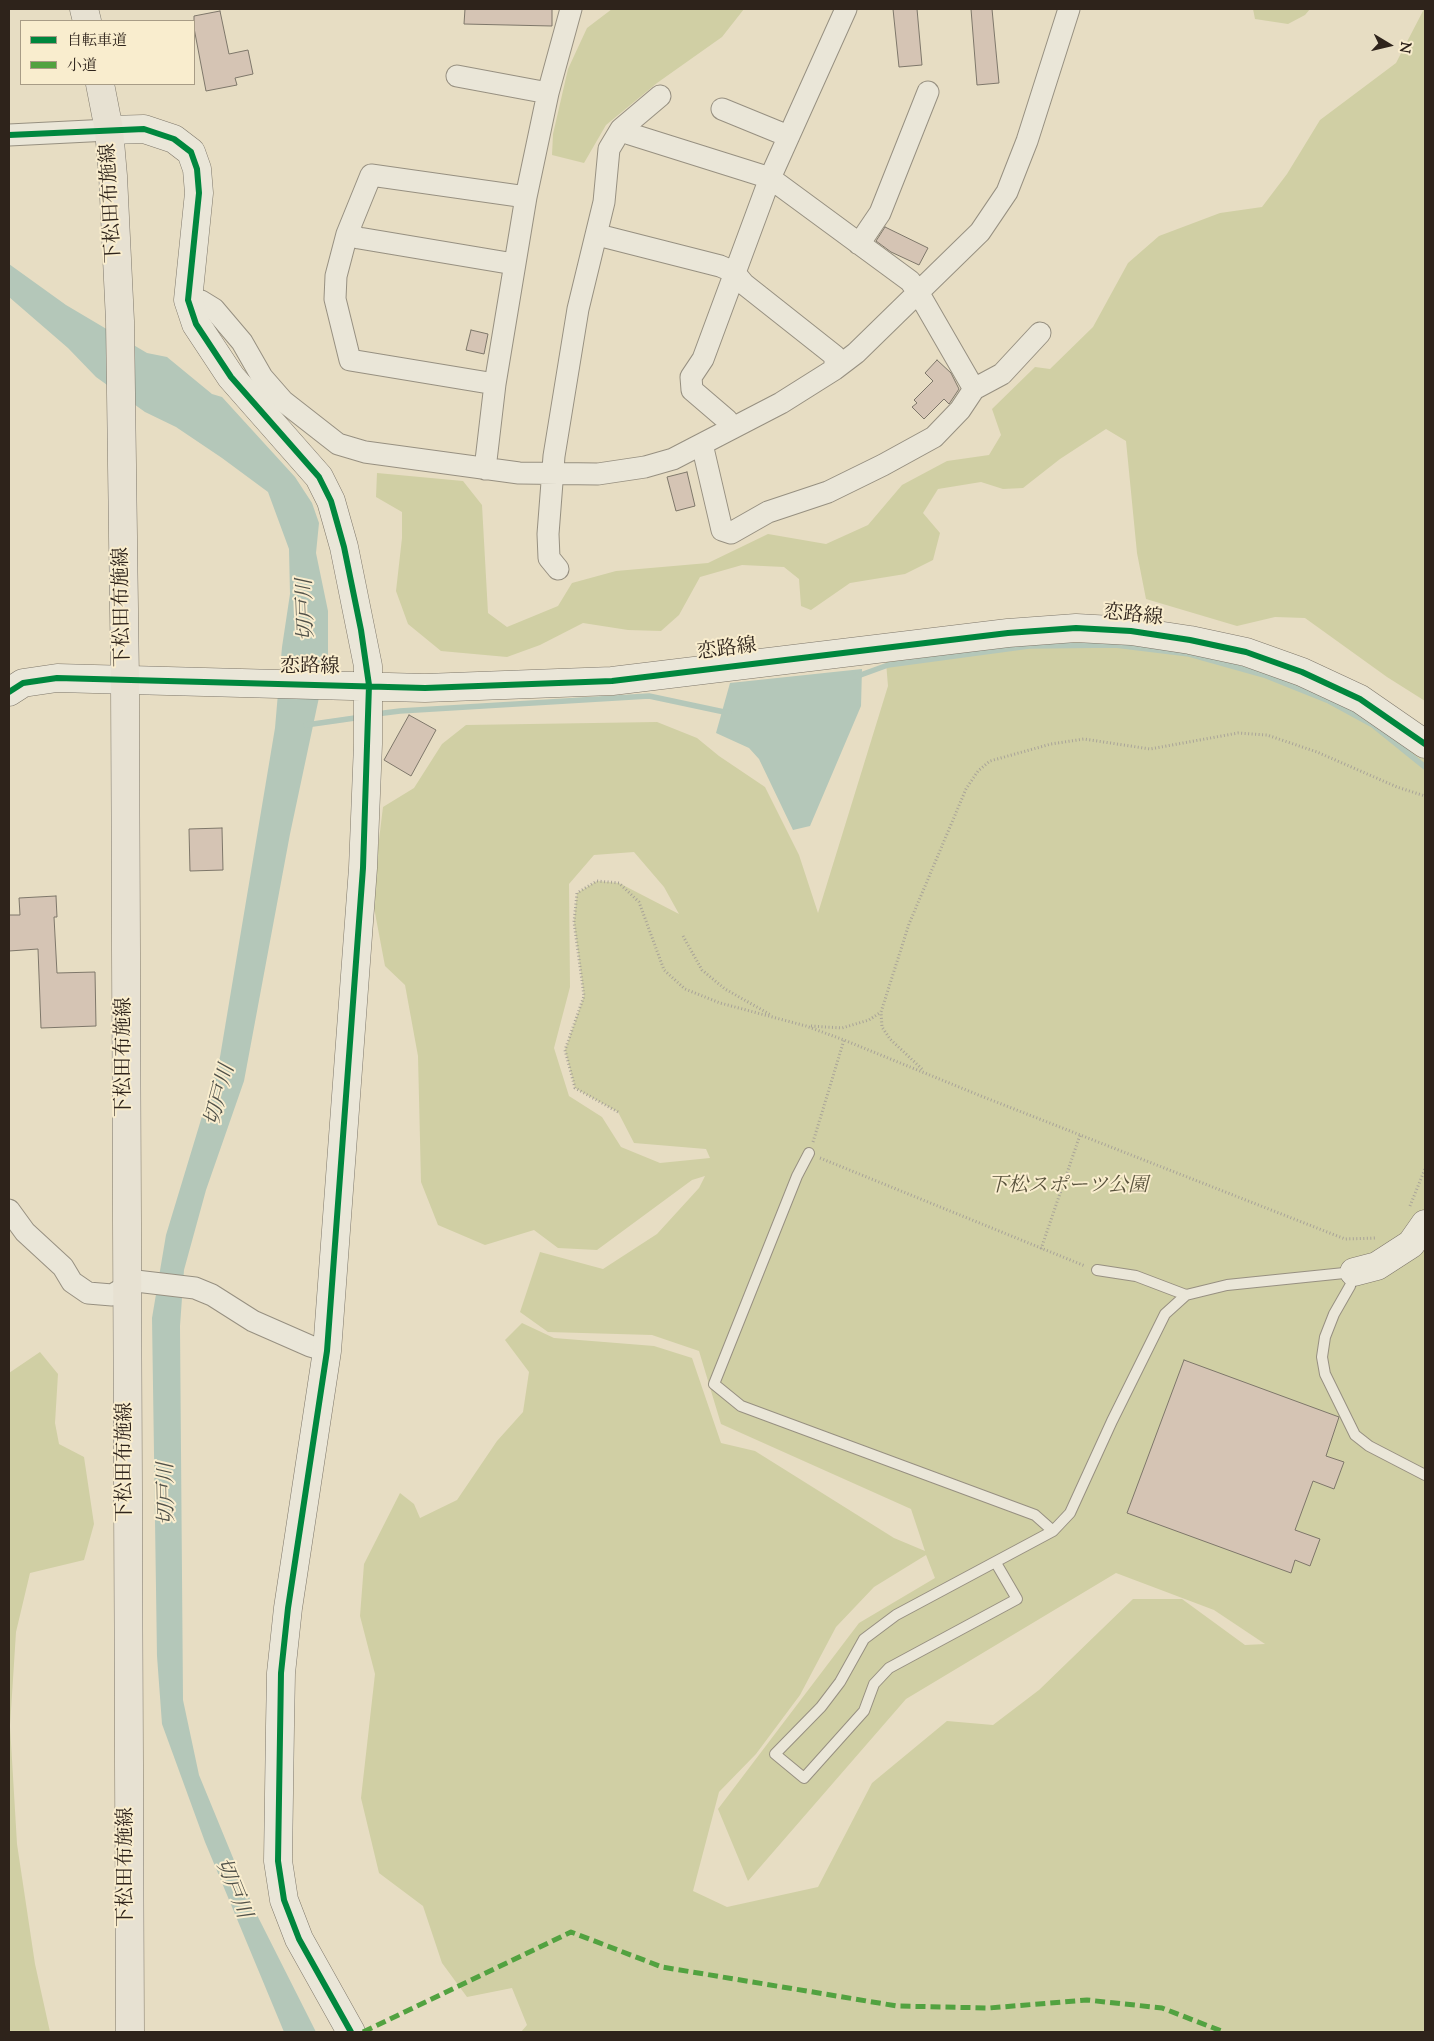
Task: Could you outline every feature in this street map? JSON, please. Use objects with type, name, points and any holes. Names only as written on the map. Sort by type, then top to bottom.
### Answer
[{"type":"main road","name":"下松田布施線","points":[[100,85],[108,130],[120,321],[125,680],[139,1283],[130,2032]]},
{"type":"street","points":[[485,469],[495,384],[526,197],[548,93],[571,9]]},
{"type":"street","points":[[731,428],[727,420],[692,390],[691,378],[703,359],[770,178],[846,9]]},
{"type":"street","points":[[188,300],[201,301],[214,308],[242,342],[262,377],[282,401],[338,444],[365,452],[519,473],[598,474],[645,467],[673,459],[781,403],[836,369],[856,353],[980,232],[1007,192],[1027,142],[1070,9]]},
{"type":"street","points":[[457,76],[548,93]]},
{"type":"street","points":[[859,244],[880,213],[928,92]]},
{"type":"street","points":[[558,569],[549,558],[548,534],[554,456],[578,309],[598,235],[604,202],[608,149],[622,129],[660,96]]},
{"type":"street","points":[[722,109],[788,136]]},
{"type":"street","points":[[9,135],[144,128],[174,139],[191,152],[198,169],[199,194],[188,300],[196,324],[232,377],[314,470],[332,501],[344,546],[361,630],[369,685],[363,868],[327,1351],[288,1608],[281,1674],[278,1860],[284,1900],[299,1939],[351,2032]]},
{"type":"street","points":[[622,129],[630,134],[770,178],[910,281],[974,390]]},
{"type":"street","points":[[495,384],[350,360],[335,299],[336,276],[347,234],[371,175],[526,197]]},
{"type":"street","points":[[347,234],[359,238],[514,264]]},
{"type":"street","points":[[598,235],[720,266],[734,272],[744,284],[835,356],[836,369]]},
{"type":"street","points":[[702,444],[722,530],[731,533],[768,512],[828,492],[934,437],[960,410],[974,390],[1002,374],[1040,332]]},
{"type":"street","name":"恋路線","points":[[9,692],[23,683],[57,678],[425,688],[612,681],[1008,633],[1076,628],[1131,631],[1190,640],[1246,652],[1302,672],[1360,699],[1425,744]]},
{"type":"street","points":[[9,1210],[25,1232],[63,1267],[72,1282],[88,1293],[112,1295],[139,1283],[195,1288],[212,1295],[253,1321],[310,1346],[327,1351]]},
{"type":"street","points":[[1354,1272],[1377,1266],[1411,1244],[1416,1218]]},
{"type":"lane","points":[[809,1154],[797,1176],[714,1384],[741,1406],[1035,1515],[1053,1531]]},
{"type":"lane","points":[[1097,1270],[1136,1276],[1186,1295]]},
{"type":"lane","points":[[996,1563],[1017,1598],[889,1668],[874,1684],[864,1711],[804,1778],[775,1754],[821,1707],[840,1682],[864,1639],[896,1615],[1053,1531],[1070,1513],[1112,1421],[1165,1314],[1186,1295],[1227,1285],[1354,1272],[1350,1286],[1334,1314],[1325,1337],[1322,1356],[1325,1374],[1355,1435],[1368,1446],[1425,1475]]},
{"type":"path","points":[[924,1071],[890,1039],[882,1027],[881,1012],[909,924],[966,789],[978,772],[990,760],[1051,744],[1084,739],[1150,749],[1238,733],[1268,735],[1317,752],[1397,787],[1425,796]]},
{"type":"path","points":[[618,1112],[576,1088],[565,1050],[584,996],[574,922],[577,893],[597,881],[619,883],[639,902],[664,970],[685,989],[720,1004],[776,1017],[844,1040],[1345,1239],[1382,1237]]},
{"type":"path","points":[[683,936],[702,970],[725,989],[776,1017]]},
{"type":"path","points":[[806,1026],[842,1028],[869,1020],[881,1012]]},
{"type":"path","points":[[844,1040],[809,1154],[1097,1270]]},
{"type":"path","points":[[1041,1249],[1080,1135]]},
{"type":"path","points":[[1416,1218],[1425,1169]]},
{"type":"green space","points":[[612,9],[744,9],[722,37],[657,83],[606,125],[584,163],[552,155],[553,134],[568,69],[587,28]]},
{"type":"green space","points":[[1253,9],[1310,9],[1305,15],[1288,24],[1255,19]]},
{"type":"green space","points":[[1424,9],[1425,701],[1387,677],[1305,618],[1275,617],[1237,626],[1146,599],[1137,553],[1126,441],[1106,429],[1060,459],[1023,488],[1003,489],[981,482],[938,489],[923,513],[940,533],[933,560],[905,574],[850,583],[811,610],[801,606],[799,579],[784,567],[742,565],[700,577],[679,615],[661,631],[628,630],[583,623],[540,645],[507,657],[441,651],[408,624],[396,591],[402,538],[402,512],[376,497],[377,473],[463,481],[482,505],[488,613],[507,627],[558,606],[572,583],[616,571],[708,563],[768,534],[826,544],[868,525],[902,485],[947,461],[989,455],[1001,435],[992,409],[1035,367],[1050,369],[1093,327],[1128,263],[1159,236],[1220,213],[1262,207],[1287,174],[1320,120],[1396,63]]},
{"type":"green space","name":"下松スポーツ公園","points":[[1109,641],[1163,648],[1232,664],[1295,683],[1354,711],[1405,743],[1425,760],[1425,2032],[521,2032],[527,2025],[512,1988],[467,1997],[442,1963],[423,1906],[379,1873],[361,1798],[375,1674],[360,1616],[364,1564],[400,1493],[414,1504],[420,1518],[457,1500],[497,1441],[523,1412],[529,1372],[505,1340],[522,1323],[554,1338],[654,1346],[692,1358],[721,1443],[755,1451],[894,1538],[925,1551],[911,1509],[721,1424],[699,1351],[652,1335],[548,1332],[520,1312],[540,1252],[603,1269],[657,1234],[699,1188],[705,1176],[692,1180],[597,1250],[558,1248],[534,1230],[485,1245],[438,1225],[421,1182],[418,1056],[405,985],[385,966],[372,897],[383,807],[414,788],[442,744],[466,725],[657,722],[697,738],[719,756],[765,787],[799,855],[818,913],[888,686],[886,662],[1040,642]],"holes":[[[634,852],[664,887],[679,914],[619,883],[597,881],[577,893],[574,922],[584,996],[565,1050],[575,1088],[618,1112],[634,1143],[706,1149],[710,1158],[660,1163],[621,1147],[602,1117],[569,1096],[554,1048],[570,987],[569,884],[594,855]],[[926,1555],[935,1578],[859,1623],[718,1809],[748,1881],[906,1699],[1116,1573],[1214,1610],[1265,1644],[1245,1645],[1182,1599],[1133,1599],[1039,1690],[993,1725],[947,1721],[872,1783],[818,1887],[727,1907],[693,1891],[719,1792],[756,1754],[800,1695],[836,1627],[874,1587]]]},
{"type":"green space","points":[[40,1352],[58,1374],[55,1423],[59,1444],[84,1457],[94,1524],[84,1560],[30,1573],[16,1632],[10,1726],[17,1844],[35,1964],[50,2032],[9,2032],[9,1373]]},
{"type":"water","name":"切戸川","points":[[9,264],[66,305],[147,353],[167,357],[212,394],[222,397],[295,477],[312,503],[319,523],[316,553],[328,611],[328,655],[290,834],[244,1081],[206,1190],[184,1270],[180,1326],[183,1700],[199,1775],[254,1909],[316,2032],[284,2032],[205,1842],[162,1724],[157,1656],[152,1318],[166,1235],[220,1057],[275,728],[282,647],[290,594],[289,549],[268,492],[176,427],[145,412],[96,377],[68,348],[9,297]]},
{"type":"water","points":[[862,669],[861,706],[810,826],[793,830],[759,759],[749,748],[716,733],[730,683]]},
{"type":"building","points":[[465,9],[552,9],[552,26],[464,24]]},
{"type":"building","points":[[893,9],[917,9],[922,65],[899,67]]},
{"type":"building","points":[[971,9],[992,9],[999,83],[977,85]]},
{"type":"building","points":[[220,11],[229,54],[248,50],[253,74],[235,78],[237,85],[206,91],[195,33],[194,16]]},
{"type":"building","points":[[885,227],[928,248],[919,265],[891,252],[876,241]]},
{"type":"building","points":[[471,330],[488,334],[484,354],[466,350]]},
{"type":"building","points":[[937,360],[951,373],[959,389],[949,404],[944,399],[924,419],[912,407],[917,403],[914,400],[933,381],[925,373]]},
{"type":"building","points":[[687,472],[695,506],[676,511],[667,477]]},
{"type":"building","points":[[409,715],[436,730],[411,776],[384,760]]},
{"type":"building","points":[[222,828],[223,870],[190,871],[189,829]]},
{"type":"building","points":[[56,896],[57,917],[54,917],[57,973],[95,972],[96,1026],[41,1028],[38,949],[9,951],[9,915],[20,915],[19,898]]},
{"type":"building","points":[[1184,1360],[1339,1417],[1326,1456],[1344,1462],[1334,1489],[1313,1481],[1295,1530],[1320,1539],[1310,1566],[1295,1560],[1291,1573],[1127,1513]]},
{"type":"waterway","points":[[855,677],[888,665],[1029,646],[1115,645],[1189,654],[1264,675],[1329,701],[1373,725],[1425,767]]},
{"type":"waterway","points":[[376,714],[649,696],[729,713]]},
{"type":"waterway","points":[[306,725],[362,717]]},
{"type":"marked path","points":[[363,2032],[571,1932],[662,1967],[897,2006],[989,2008],[1087,2000],[1162,2008],[1224,2032]]},
{"type":"cycle path","points":[[9,135],[144,129],[174,139],[191,152],[197,169],[199,193],[188,300],[196,324],[231,377],[319,477],[331,501],[344,547],[361,630],[369,685],[363,868],[327,1351],[288,1608],[281,1673],[278,1861],[284,1900],[299,1939],[351,2032]]},
{"type":"cycle path","points":[[9,692],[23,683],[57,678],[425,688],[612,681],[1008,633],[1076,628],[1131,631],[1190,640],[1246,652],[1302,672],[1360,699],[1425,744]]}]
